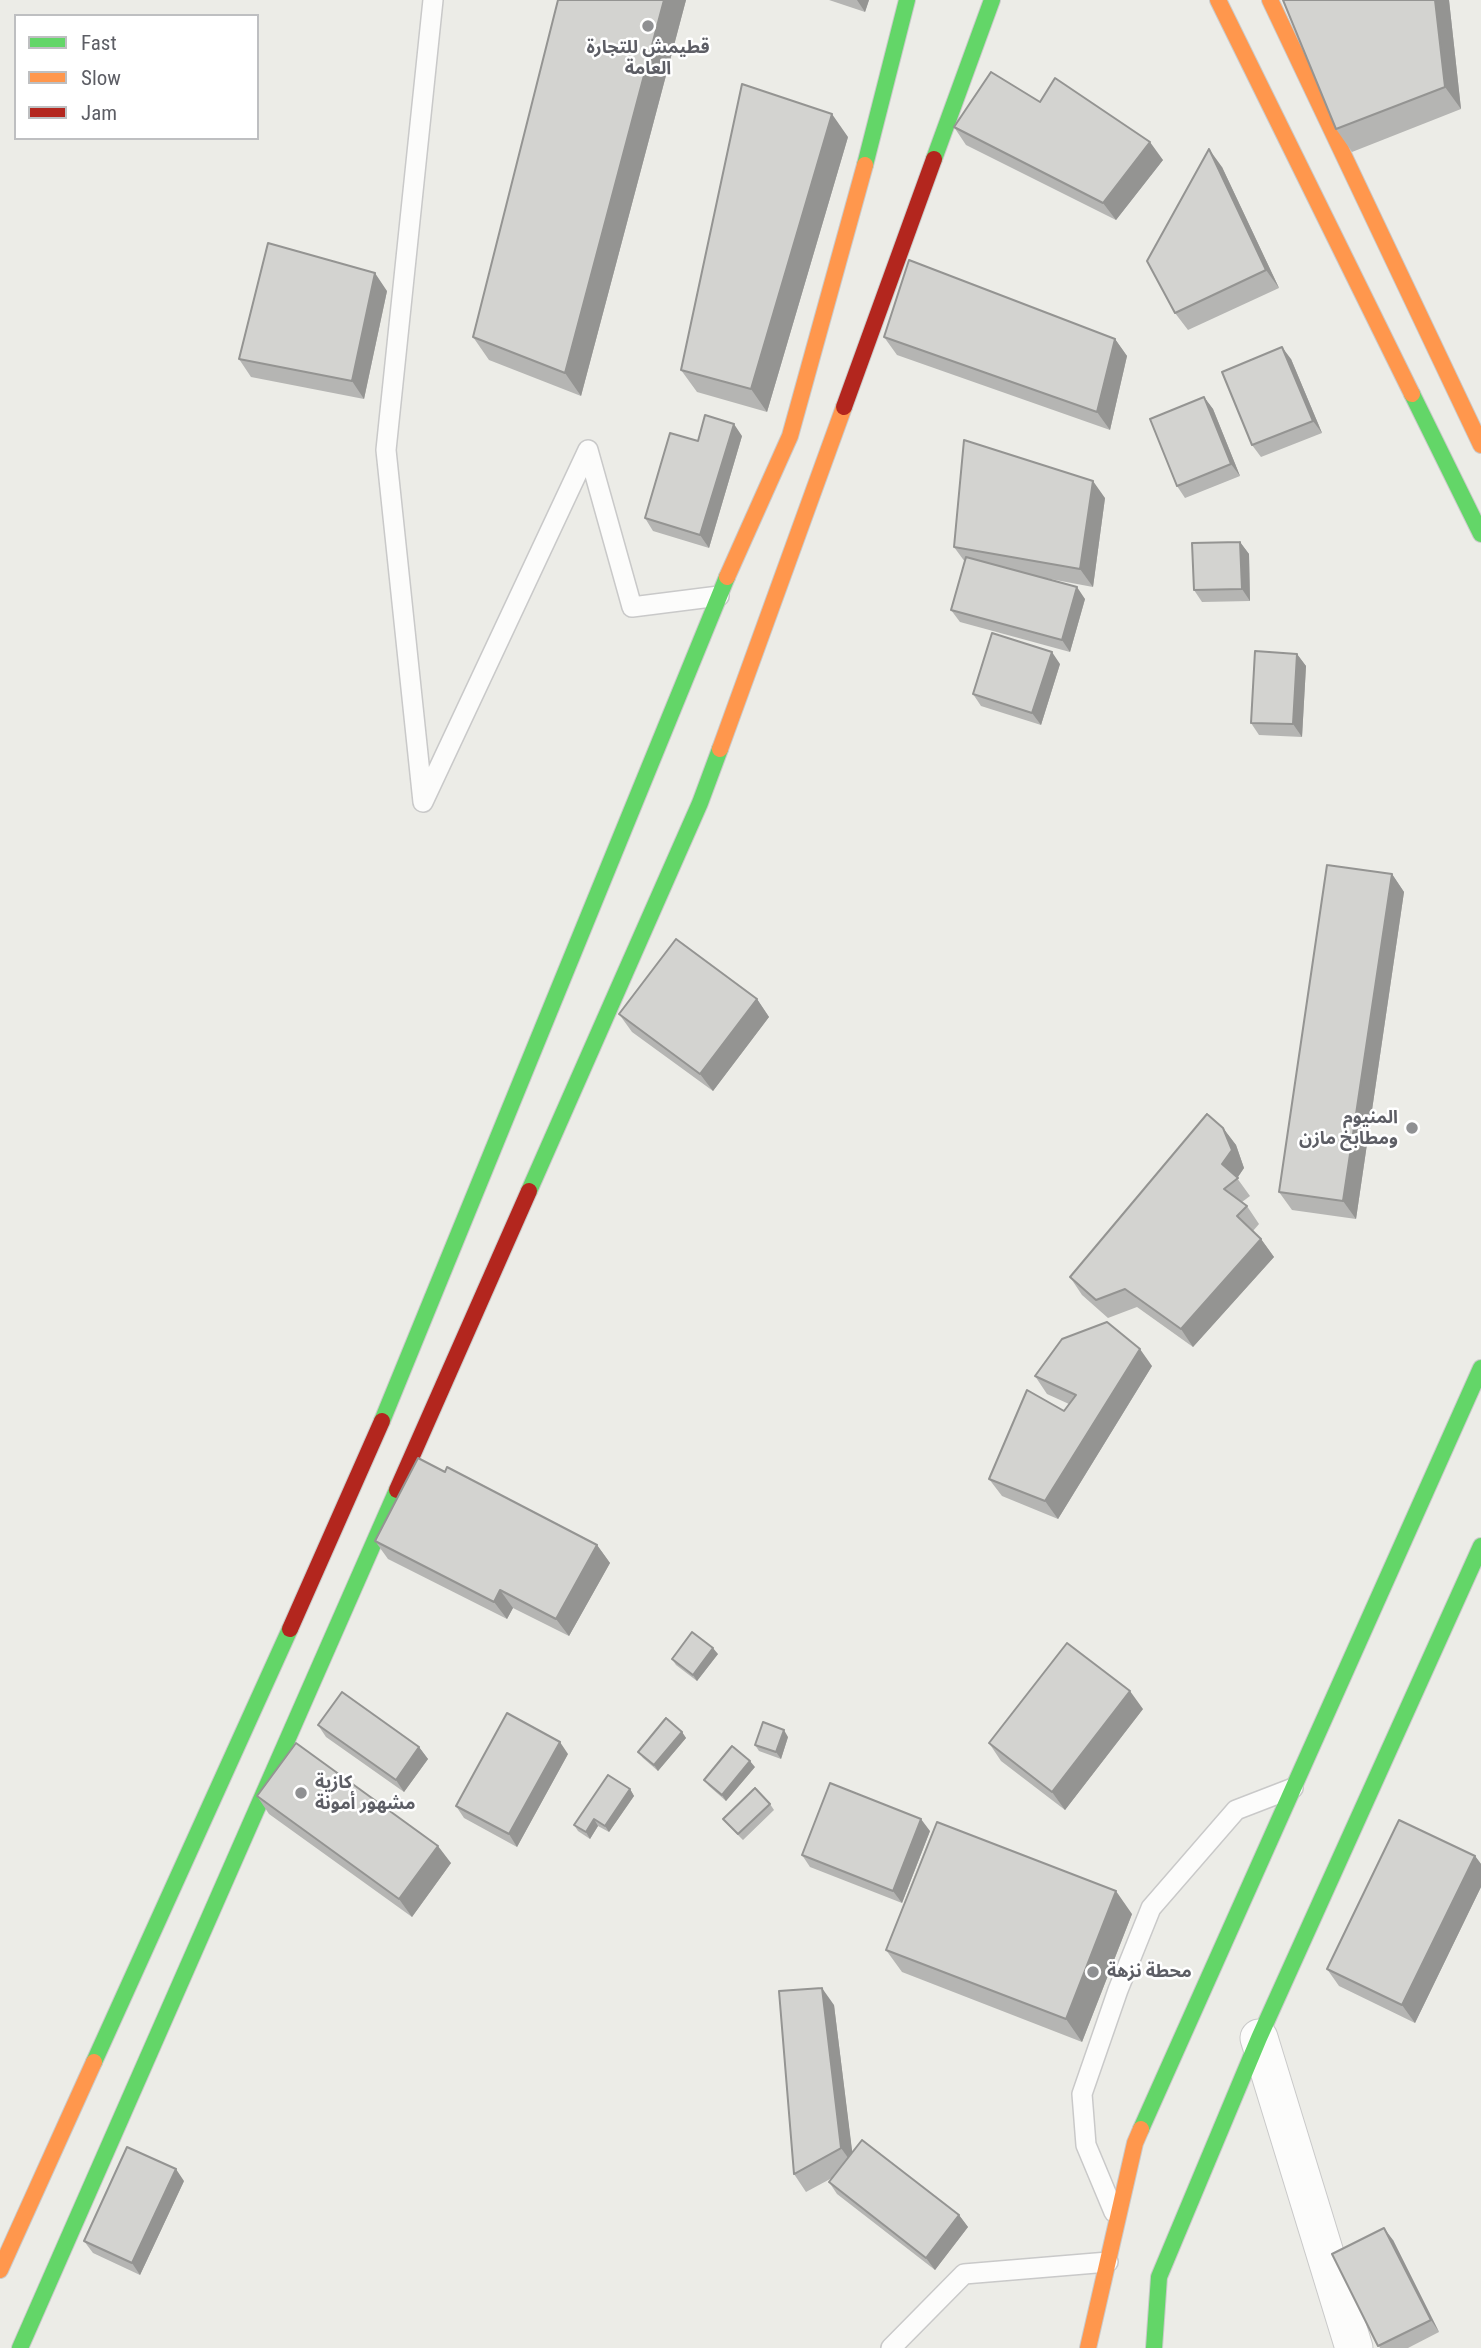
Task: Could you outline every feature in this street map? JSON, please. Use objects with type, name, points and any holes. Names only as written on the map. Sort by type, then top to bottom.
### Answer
[{"type":"main road","points":[[0,2270],[359,1476],[719,596],[790,436],[907,0]]},
{"type":"main road","points":[[20,2348],[700,803],[992,0]]},
{"type":"main road","points":[[1218,0],[1481,534]]},
{"type":"main road","points":[[1270,0],[1481,445]]},
{"type":"main road","points":[[1088,2348],[1135,2143],[1481,1368]]},
{"type":"main road","points":[[1154,2348],[1159,2277],[1259,2038],[1481,1546]]},
{"type":"street","points":[[1259,2038],[1354,2348]]},
{"type":"lane","points":[[433,0],[386,450],[423,802],[589,450],[632,607],[719,596]]},
{"type":"lane","points":[[1118,2220],[1086,2145],[1082,2094],[1118,1990],[1151,1908],[1236,1810],[1294,1788]]},
{"type":"lane","points":[[891,2348],[964,2274],[1108,2262]]},
{"type":"building","points":[[558,0],[664,0],[565,373],[473,337]]},
{"type":"building","points":[[1283,0],[1435,0],[1445,87],[1336,129]]},
{"type":"building","points":[[991,72],[1040,102],[1055,78],[1150,142],[1103,203],[954,127]]},
{"type":"building","points":[[742,84],[832,114],[751,389],[681,370]]},
{"type":"building","points":[[1209,149],[1266,270],[1175,313],[1147,261]]},
{"type":"building","points":[[268,243],[375,273],[352,381],[239,359]]},
{"type":"building","points":[[909,260],[1115,339],[1097,412],[884,337]]},
{"type":"building","points":[[1282,347],[1313,421],[1252,445],[1222,372]]},
{"type":"building","points":[[1204,397],[1231,464],[1177,486],[1150,419]]},
{"type":"building","points":[[705,415],[734,424],[700,535],[645,518],[670,433],[698,441]]},
{"type":"building","points":[[964,440],[1093,481],[1080,569],[954,547]]},
{"type":"building","points":[[1240,542],[1242,589],[1194,590],[1192,543]]},
{"type":"building","points":[[966,557],[1077,587],[1062,640],[951,610]]},
{"type":"building","points":[[992,633],[1052,652],[1032,713],[973,694]]},
{"type":"building","points":[[1255,651],[1297,654],[1293,724],[1251,723]]},
{"type":"building","points":[[1327,865],[1392,874],[1343,1201],[1279,1192]]},
{"type":"building","points":[[676,939],[757,999],[700,1074],[619,1014]]},
{"type":"building","points":[[1207,1114],[1223,1128],[1232,1150],[1222,1164],[1238,1178],[1224,1189],[1247,1206],[1237,1216],[1261,1239],[1181,1329],[1125,1289],[1096,1300],[1070,1277]]},
{"type":"building","points":[[1107,1322],[1140,1349],[1045,1501],[989,1479],[1027,1390],[1064,1411],[1076,1395],[1035,1376],[1062,1339]]},
{"type":"building","points":[[418,1458],[445,1472],[447,1467],[597,1545],[556,1619],[500,1590],[494,1602],[375,1541]]},
{"type":"building","points":[[692,1632],[713,1648],[693,1675],[672,1659]]},
{"type":"building","points":[[1067,1643],[1130,1691],[1052,1792],[989,1743]]},
{"type":"building","points":[[342,1692],[419,1747],[396,1780],[318,1725]]},
{"type":"building","points":[[507,1713],[560,1742],[509,1834],[456,1806]]},
{"type":"building","points":[[666,1718],[682,1732],[654,1765],[638,1752]]},
{"type":"building","points":[[763,1722],[784,1730],[776,1752],[755,1745]]},
{"type":"building","points":[[296,1743],[438,1846],[399,1899],[257,1796]]},
{"type":"building","points":[[732,1746],[750,1761],[722,1795],[704,1780]]},
{"type":"building","points":[[608,1775],[630,1789],[605,1826],[594,1819],[586,1832],[574,1825]]},
{"type":"building","points":[[830,1783],[921,1819],[893,1891],[802,1855]]},
{"type":"building","points":[[755,1788],[770,1804],[738,1834],[723,1819]]},
{"type":"building","points":[[1399,1820],[1475,1856],[1402,2005],[1327,1969]]},
{"type":"building","points":[[937,1822],[1116,1891],[1066,2019],[886,1950]]},
{"type":"building","points":[[822,1988],[841,2148],[794,2174],[779,1991]]},
{"type":"building","points":[[862,2140],[959,2215],[926,2258],[829,2182]]},
{"type":"building","points":[[127,2147],[176,2169],[132,2263],[84,2241]]},
{"type":"building","points":[[1384,2228],[1431,2320],[1378,2346],[1332,2254]]},
{"type":"traffic: fast","points":[[865,165],[907,0]]},
{"type":"traffic: fast","points":[[934,159],[992,0]]},
{"type":"traffic: fast","points":[[1412,394],[1481,534]]},
{"type":"traffic: fast","points":[[382,1421],[727,577]]},
{"type":"traffic: fast","points":[[529,1191],[700,803],[720,749]]},
{"type":"traffic: fast","points":[[1141,2129],[1481,1368]]},
{"type":"traffic: fast","points":[[20,2348],[397,1490]]},
{"type":"traffic: fast","points":[[1154,2348],[1159,2277],[1259,2038],[1481,1546]]},
{"type":"traffic: fast","points":[[94,2062],[290,1629]]},
{"type":"traffic: slow","points":[[1218,0],[1412,394]]},
{"type":"traffic: slow","points":[[1270,0],[1481,445]]},
{"type":"traffic: slow","points":[[727,577],[790,436],[865,165]]},
{"type":"traffic: slow","points":[[720,749],[844,407]]},
{"type":"traffic: slow","points":[[0,2270],[94,2062]]},
{"type":"traffic: slow","points":[[1088,2348],[1135,2143],[1141,2129]]},
{"type":"traffic: jam","points":[[844,407],[934,159]]},
{"type":"traffic: jam","points":[[397,1490],[529,1191]]},
{"type":"traffic: jam","points":[[290,1629],[382,1421]]},
{"type":"place","name":"قطيمش للتجارة العامة","points":[[648,26]]},
{"type":"place","name":"المنيوم ومطابخ مازن","points":[[1412,1128]]},
{"type":"place","name":"كازية مشهور أمونة","points":[[301,1793]]},
{"type":"place","name":"محطة نزهة","points":[[1093,1972]]}]
